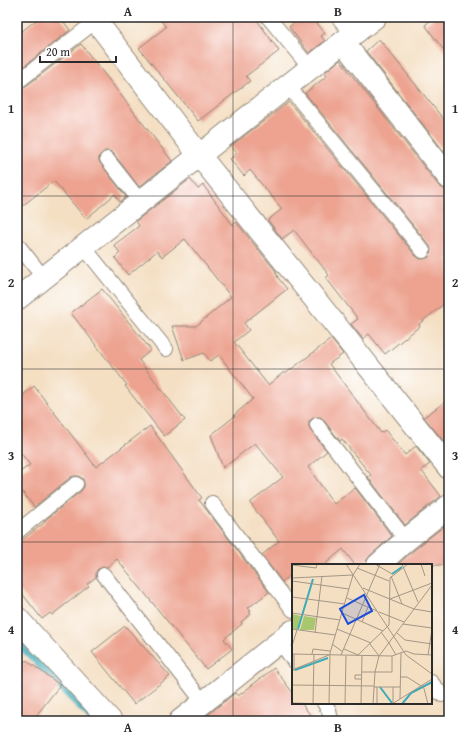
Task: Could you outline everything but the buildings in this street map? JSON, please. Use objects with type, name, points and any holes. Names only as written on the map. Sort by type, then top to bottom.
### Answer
[{"type":"street","points":[[17,299],[375,17]]},
{"type":"street","points":[[94,19],[198,155],[449,468]]},
{"type":"street","points":[[347,38],[449,178]]},
{"type":"street","points":[[379,564],[406,540],[449,506]]},
{"type":"street","points":[[17,618],[111,721]]},
{"type":"street","points":[[180,721],[286,637]]},
{"type":"lane","points":[[268,17],[310,68]]},
{"type":"lane","points":[[338,17],[347,38]]},
{"type":"lane","points":[[20,80],[94,19]]},
{"type":"lane","points":[[288,86],[423,251]]},
{"type":"lane","points":[[107,158],[140,201]]},
{"type":"lane","points":[[17,244],[43,277]]},
{"type":"lane","points":[[83,246],[166,349]]},
{"type":"lane","points":[[318,425],[406,540]]},
{"type":"lane","points":[[17,532],[76,484]]},
{"type":"lane","points":[[212,503],[292,609]]},
{"type":"lane","points":[[104,575],[203,702]]},
{"type":"lane","points":[[286,637],[292,657]]},
{"type":"lane","points":[[432,683],[442,695]]},
{"type":"lane","points":[[325,704],[329,710],[331,721]]},
{"type":"waterway","points":[[17,641],[94,721]]}]
